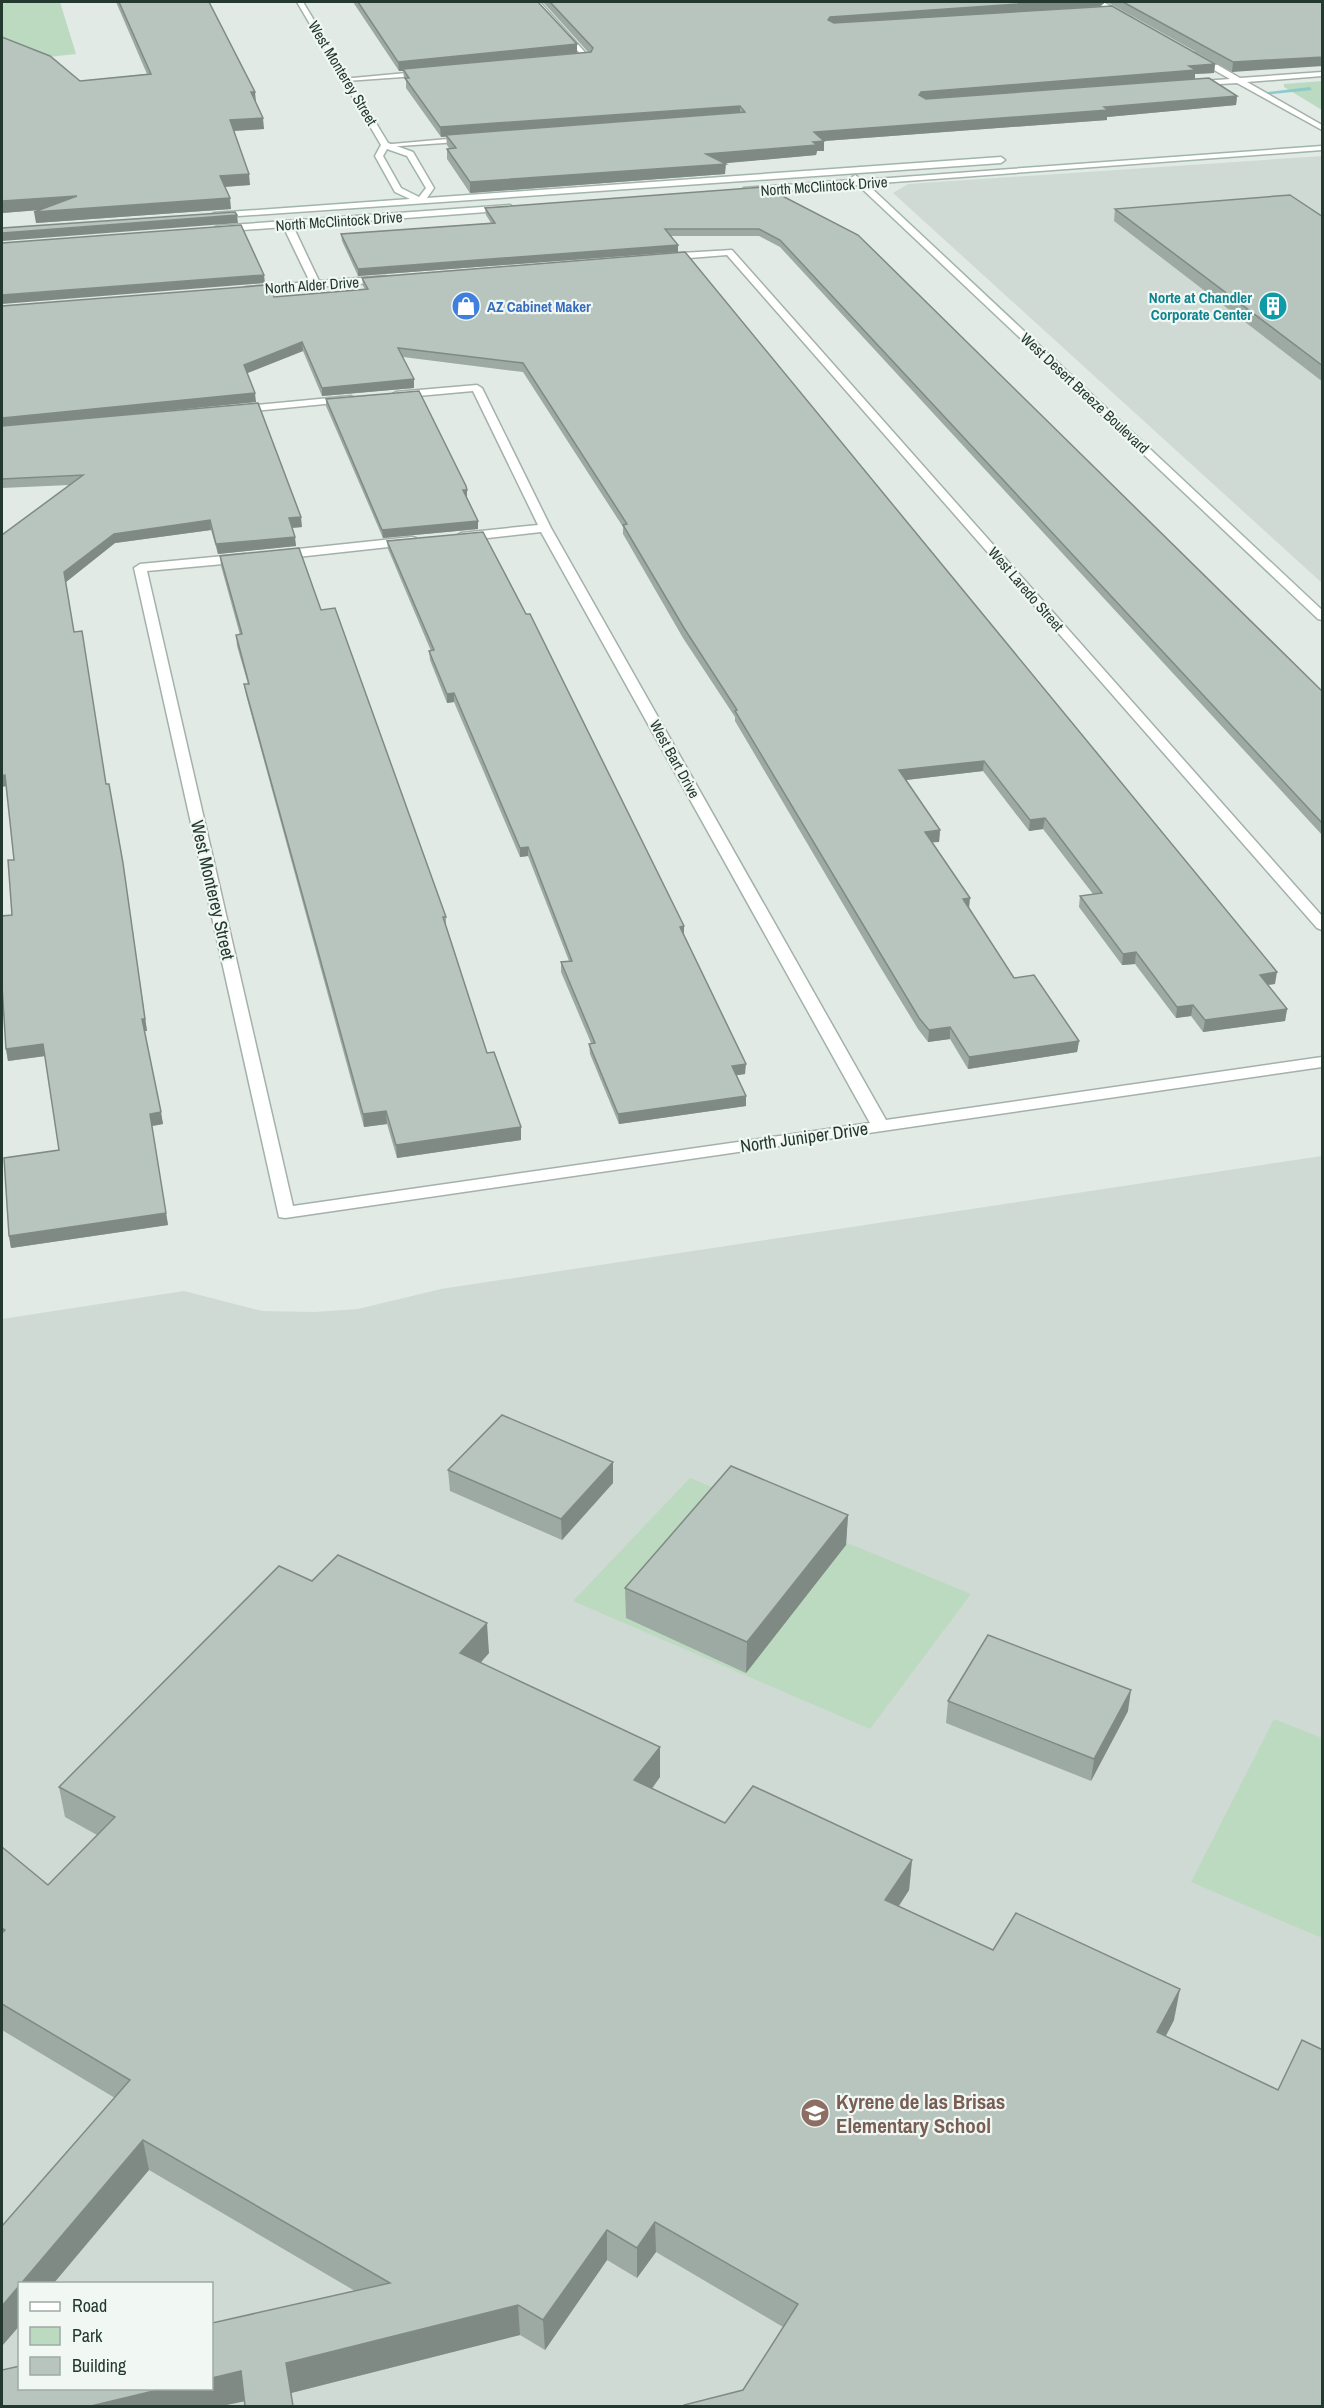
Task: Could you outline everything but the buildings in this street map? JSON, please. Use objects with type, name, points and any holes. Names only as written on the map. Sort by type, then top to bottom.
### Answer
[{"type":"street","name":"West Monterey Street","points":[[300,2],[385,145],[410,154],[430,188],[420,201],[398,190],[379,156],[385,145]]},
{"type":"street","points":[[537,2],[588,57],[577,58]]},
{"type":"street","points":[[1099,2],[1137,23]]},
{"type":"street","points":[[1095,11],[1113,10]]},
{"type":"street","points":[[1187,51],[1323,128]]},
{"type":"street","points":[[346,79],[440,72]]},
{"type":"street","points":[[1183,84],[1323,75]]},
{"type":"street","points":[[385,145],[480,138]]},
{"type":"street","name":"North McClintock Drive","points":[[729,192],[1323,148]]},
{"type":"street","name":"North McClintock Drive","points":[[205,217],[1015,159]]},
{"type":"street","name":"West Desert Breeze Boulevard","points":[[848,171],[1323,616]]},
{"type":"street","name":"North McClintock Drive","points":[[204,230],[526,207]]},
{"type":"street","points":[[287,224],[316,284]]},
{"type":"street","name":"West Laredo Street","points":[[658,258],[729,252],[1323,925]]},
{"type":"street","name":"North Alder Drive","points":[[234,291],[398,278]]},
{"type":"street","name":"West Bart Drive","points":[[383,396],[477,388],[545,528],[881,1126]]},
{"type":"street","points":[[219,411],[360,398]]},
{"type":"street","points":[[449,538],[545,528]]},
{"type":"street","name":"West Monterey Street","points":[[285,1213],[140,568],[425,540]]},
{"type":"street","name":"North Juniper Drive","points":[[285,1213],[1323,1062]]},
{"type":"shaded area","points":[[1322,156],[1322,583],[893,193],[908,184]]},
{"type":"shaded area","points":[[1322,1156],[1322,2406],[2,2406],[2,1319],[184,1291],[262,1311],[315,1312],[358,1309],[441,1289]]},
{"type":"green space","points":[[2,2],[60,2],[76,54],[2,62]]},
{"type":"green space","points":[[1322,81],[1322,110],[1284,87],[1284,84]]},
{"type":"green space","points":[[690,1478],[971,1594],[870,1729],[573,1601]]},
{"type":"green space","points":[[1274,1719],[1322,1738],[1322,1938],[1191,1882]]},
{"type":"waterway","points":[[1262,93],[1310,89]]},
{"type":"place","name":"AZ Cabinet Maker","points":[[466,306]]},
{"type":"place","name":"Norte at Chandler Corporate Center","points":[[1273,306]]},
{"type":"place","name":"Kyrene de las Brisas Elementary School","points":[[815,2113]]}]
